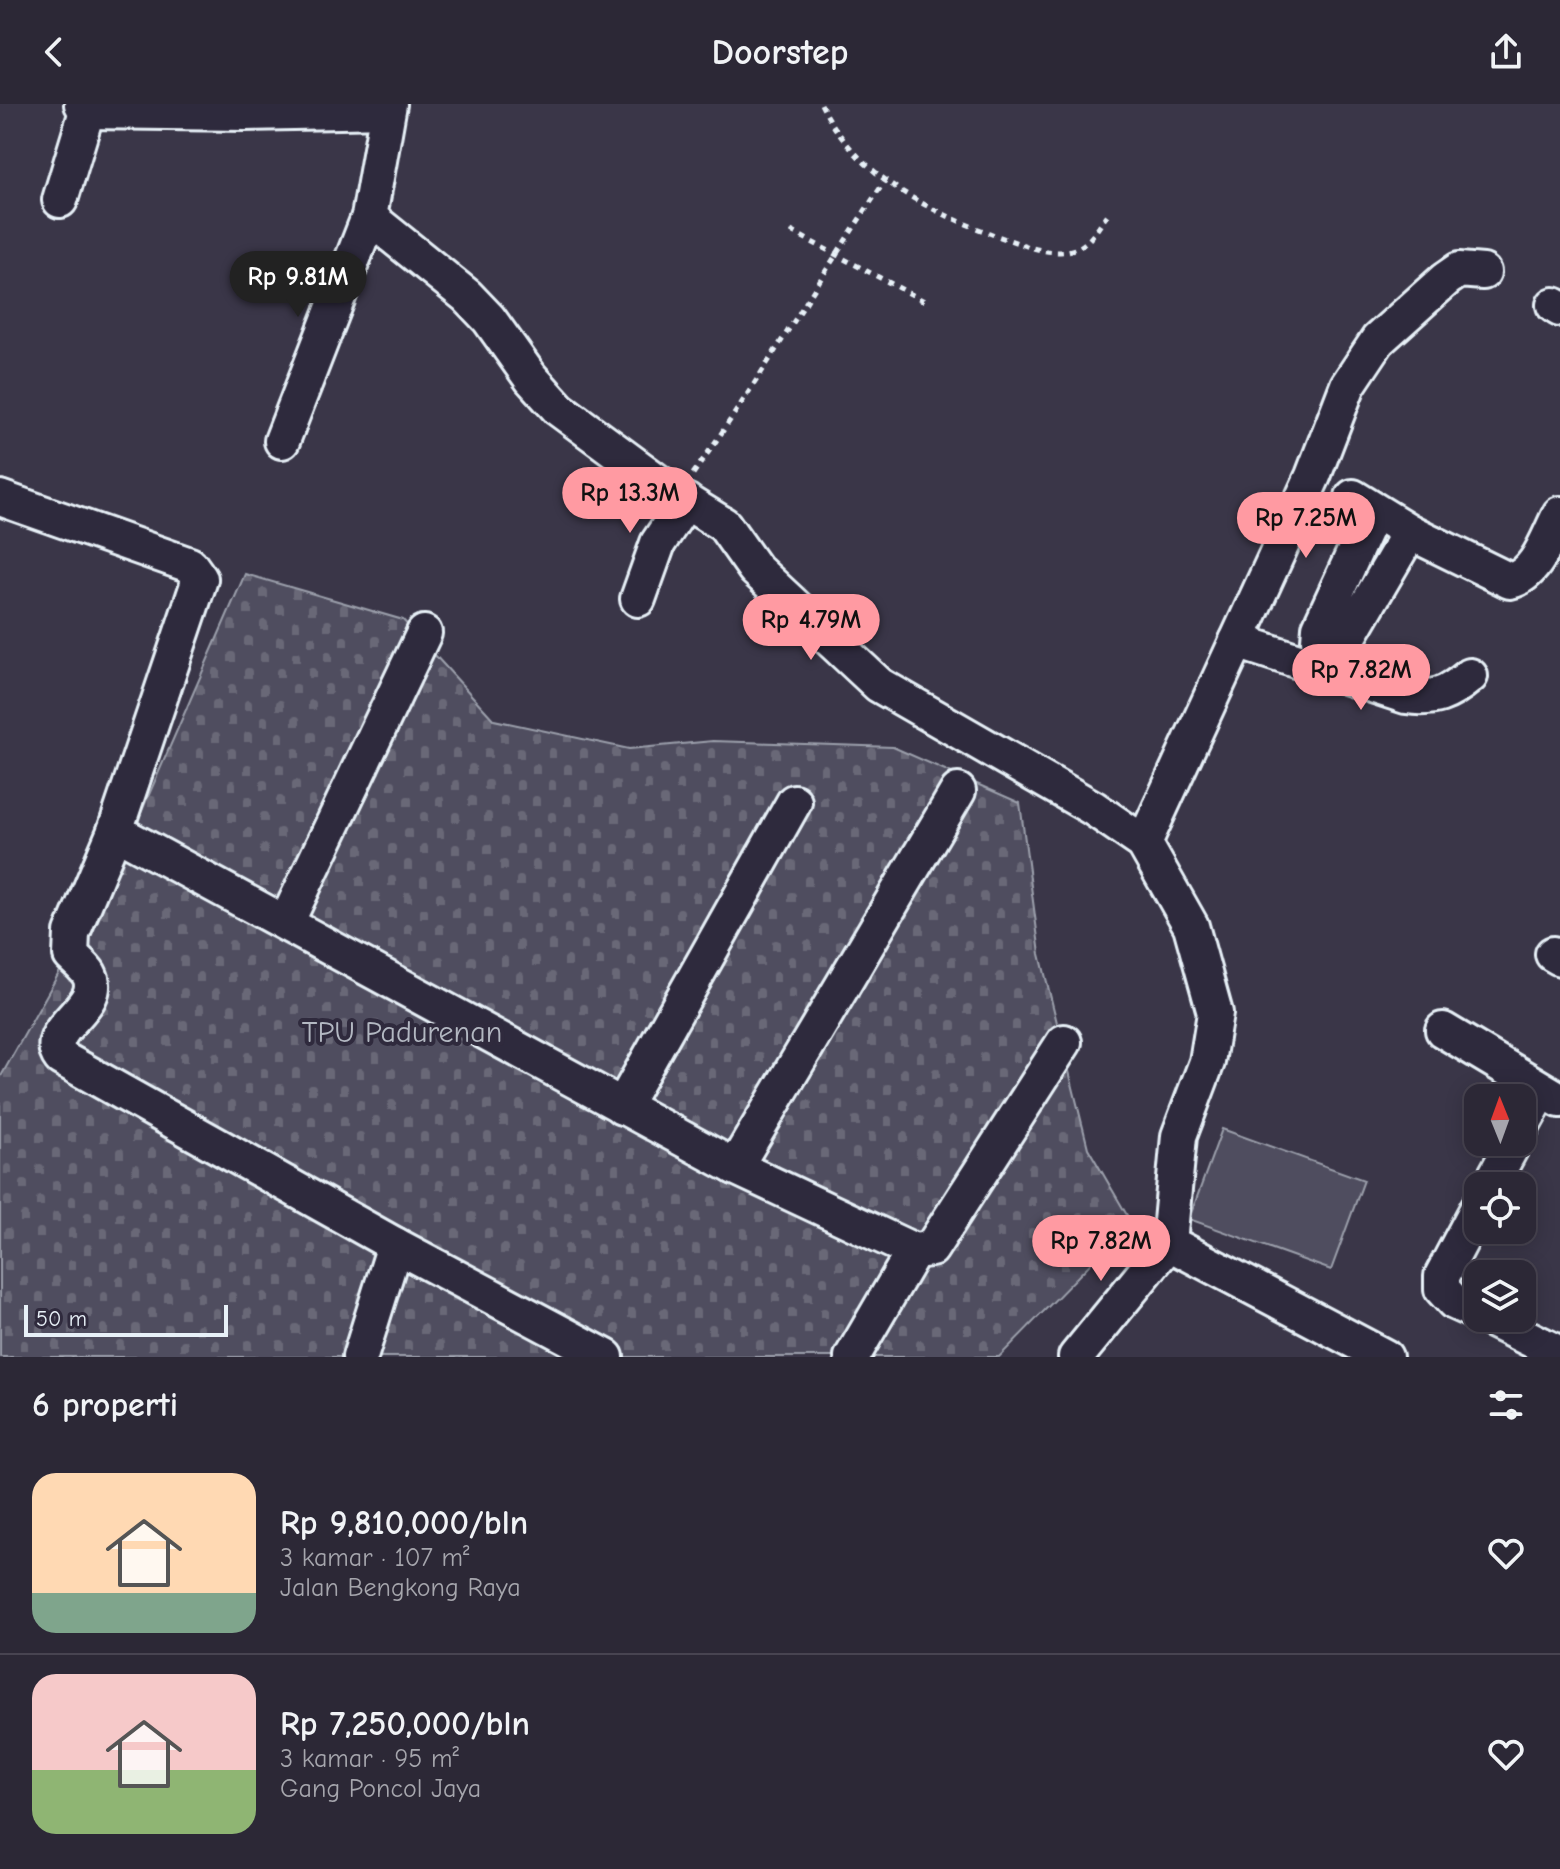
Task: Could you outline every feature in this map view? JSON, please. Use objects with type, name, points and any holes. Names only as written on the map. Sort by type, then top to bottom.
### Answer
[{"type":"street","points":[[60,200],[85,107],[246,113],[388,107],[369,217],[282,441]]},
{"type":"street","points":[[369,217],[467,296],[489,319],[531,378],[559,409],[682,499],[724,525],[755,569],[879,685],[1081,800],[1144,843],[1191,926],[1215,1013],[1207,1062],[1179,1136],[1169,1243],[1076,1357]]},
{"type":"street","points":[[1144,843],[1313,476],[1348,385],[1378,340],[1459,270],[1483,272]]},
{"type":"street","points":[[0,498],[190,565],[200,579],[115,831],[70,943],[71,955],[89,974],[89,997],[56,1040],[56,1051],[61,1058],[395,1245],[606,1357]]},
{"type":"street","points":[[638,599],[658,543],[682,499]]},
{"type":"street","points":[[1410,532],[1344,645],[1330,648],[1319,640],[1320,627],[1363,504],[1410,532],[1510,581],[1521,579],[1530,571],[1560,514]]},
{"type":"street","points":[[286,923],[424,633]]},
{"type":"street","points":[[1237,641],[1406,696],[1438,698],[1470,676]]},
{"type":"street","points":[[735,1167],[958,791]]},
{"type":"street","points":[[622,1107],[794,802]]},
{"type":"street","points":[[115,831],[735,1167],[914,1251],[931,1249],[1064,1042]]},
{"type":"street","points":[[1443,1030],[1551,1095],[1536,1111]]},
{"type":"street","points":[[1464,1234],[1442,1276],[1442,1289],[1454,1302],[1464,1307]]},
{"type":"street","points":[[1169,1243],[1385,1357]]},
{"type":"street","points":[[360,1357],[395,1245]]},
{"type":"street","points":[[852,1357],[914,1251]]},
{"type":"street","points":[[1528,1332],[1556,1342]]},
{"type":"path","points":[[821,104],[845,144],[885,181],[930,210],[1042,251],[1075,249],[1088,240],[1108,214]]},
{"type":"path","points":[[682,499],[833,256],[885,181]]},
{"type":"path","points":[[791,231],[833,256],[926,302]]},
{"type":"green space","name":"TPU Padurenan","points":[[245,574],[403,620],[494,720],[629,749],[713,741],[893,747],[1020,803],[1040,954],[1088,1148],[1131,1222],[999,1357],[0,1357],[0,1078],[114,875]]},
{"type":"green space","points":[[1222,1129],[1364,1180],[1331,1270],[1189,1219]]}]
